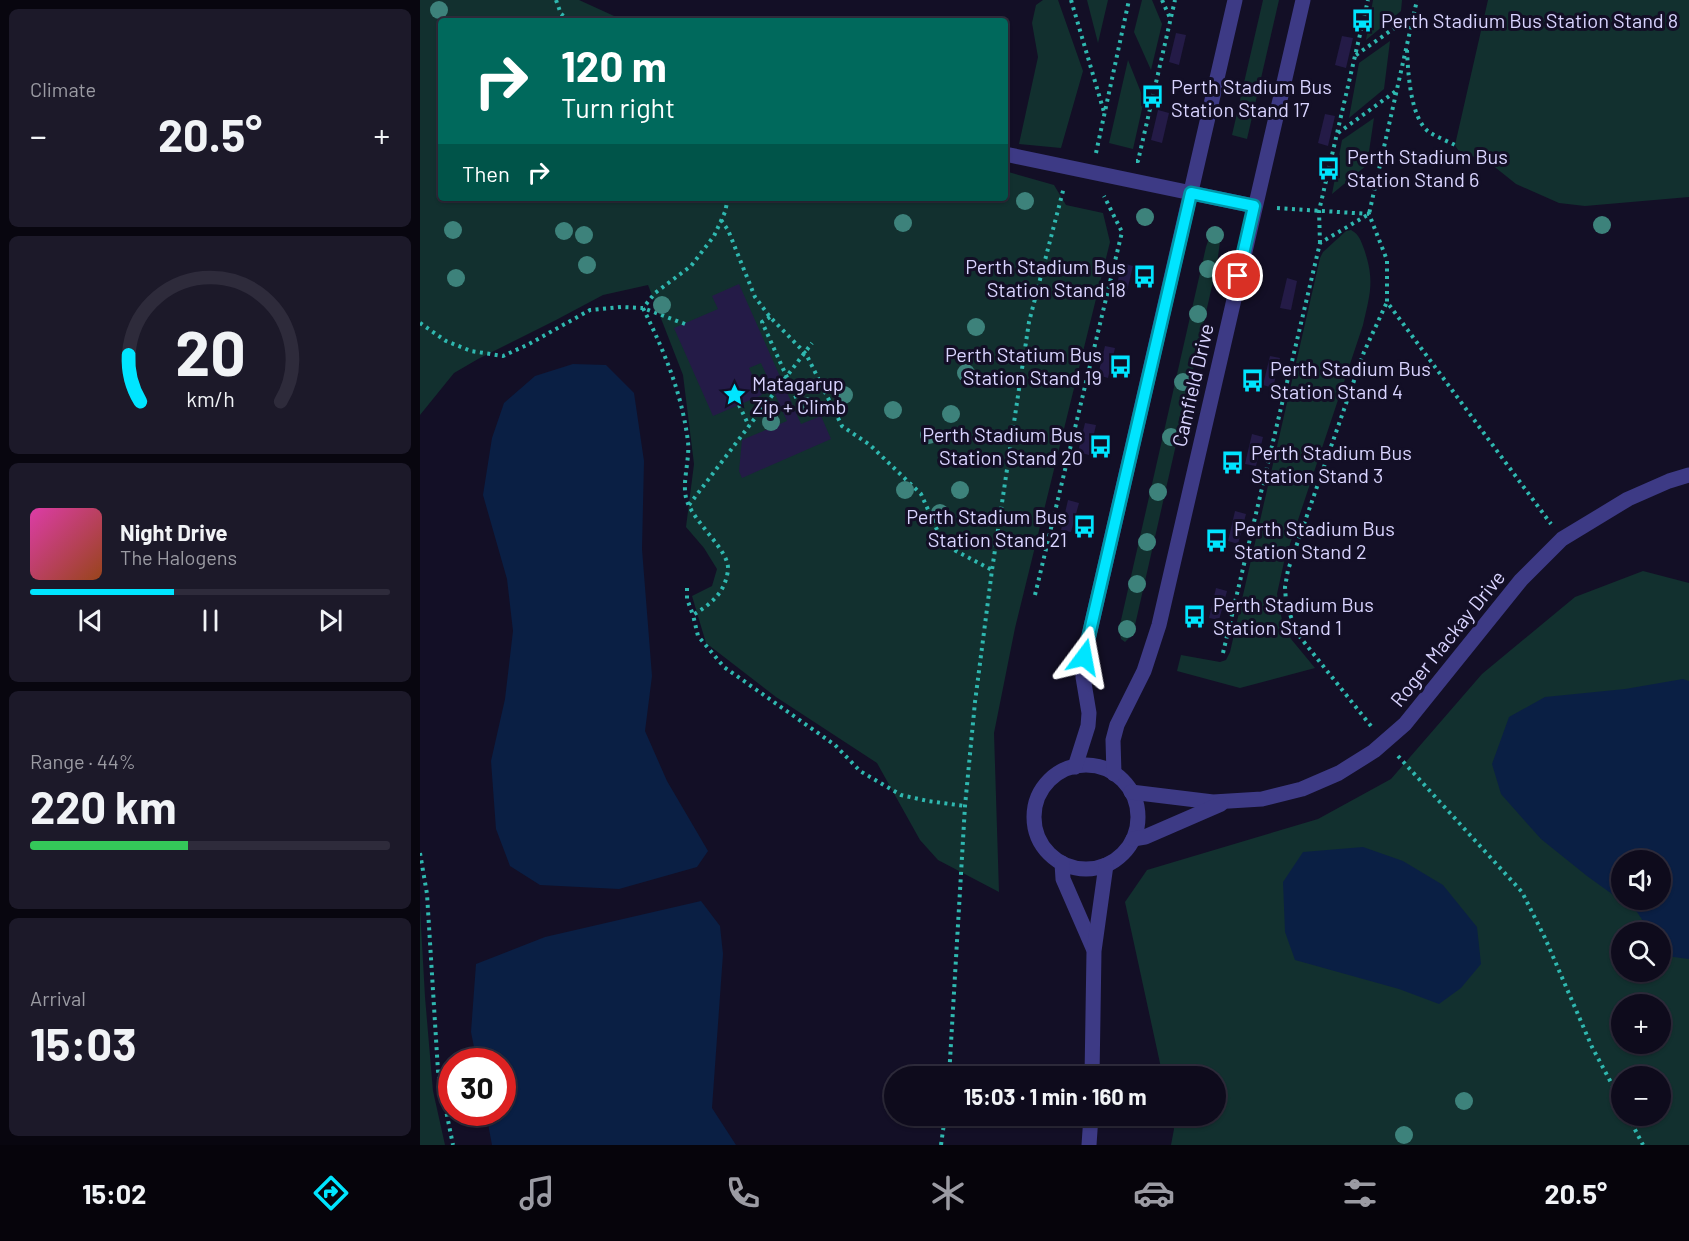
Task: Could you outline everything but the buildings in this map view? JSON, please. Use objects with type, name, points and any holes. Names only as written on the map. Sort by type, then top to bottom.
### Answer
[{"type":"street","points":[[1075,767],[1088,726],[1089,713],[1083,677],[1084,657],[1235,0]]},
{"type":"street","name":"Camfield Drive","points":[[1114,774],[1113,740],[1117,725],[1144,671],[1159,626],[1303,0]]},
{"type":"street","points":[[1008,155],[1254,206]]},
{"type":"street","name":"Roger Mackay Drive","points":[[1131,792],[1213,802],[1262,799],[1302,789],[1339,773],[1374,751],[1405,724],[1521,580],[1562,539],[1628,499],[1689,475]]},
{"type":"street","points":[[1088,765],[1114,774],[1131,792],[1137,807],[1137,823],[1133,839],[1117,858],[1106,865],[1076,868],[1062,863],[1049,854],[1039,841],[1034,826],[1034,810],[1047,782],[1060,772],[1075,767],[1088,765]]},
{"type":"street","points":[[1133,839],[1145,837],[1226,801]]},
{"type":"street","points":[[1062,863],[1063,879],[1094,951]]},
{"type":"street","points":[[1092,1066],[1094,951],[1106,865]]},
{"type":"street","points":[[1089,1145],[1090,1126]]},
{"type":"path","points":[[556,0],[561,14],[566,18]]},
{"type":"path","points":[[1071,0],[1105,113]]},
{"type":"path","points":[[1035,595],[1122,232],[1092,172],[1129,0]]},
{"type":"path","points":[[1162,0],[1171,18]]},
{"type":"path","points":[[1128,159],[1138,162],[1175,0]]},
{"type":"path","points":[[1223,653],[1320,243],[1319,211],[1368,0]]},
{"type":"path","points":[[1417,0],[1369,214],[1386,260],[1387,302],[1562,539]]},
{"type":"path","points":[[1355,56],[1414,14]]},
{"type":"path","points":[[1407,44],[1408,80],[1418,117],[1428,131],[1455,145]]},
{"type":"path","points":[[1337,134],[1396,91]]},
{"type":"path","points":[[1085,148],[1107,154]]},
{"type":"path","points":[[950,1066],[965,806],[975,702],[992,570],[1029,321],[1070,167]]},
{"type":"path","points":[[643,308],[655,293],[691,266],[714,236],[727,201]]},
{"type":"path","points":[[1254,206],[1369,214]]},
{"type":"path","points":[[1320,243],[1369,214]]},
{"type":"path","points":[[721,220],[728,230],[755,297],[770,317],[806,354],[842,426],[870,445],[921,494],[938,531],[956,551],[992,570]]},
{"type":"path","points":[[420,322],[446,341],[471,351],[503,356],[590,310],[621,307],[643,308],[685,324]]},
{"type":"path","points":[[643,308],[666,355],[676,388],[688,443],[686,498],[688,505],[692,516],[725,554],[728,568],[722,590],[711,604],[693,615]]},
{"type":"path","points":[[770,317],[762,322],[804,415]]},
{"type":"path","points":[[688,505],[812,344]]},
{"type":"path","points":[[739,405],[749,426]]},
{"type":"path","points":[[687,588],[687,599],[698,636],[724,667],[835,745],[860,771],[901,795],[965,806]]},
{"type":"path","points":[[420,854],[427,894],[438,1071],[453,1145]]},
{"type":"path","points":[[941,1145],[944,1126]]},
{"type":"path","points":[[1633,1126],[1643,1145]]},
{"type":"green space","points":[[420,0],[579,0],[618,18],[438,18],[438,201],[1008,201],[1008,172],[1054,185],[1066,205],[1103,213],[1110,242],[1015,628],[994,733],[999,892],[938,860],[920,840],[877,763],[776,697],[706,643],[692,596],[712,586],[717,569],[704,548],[686,527],[694,464],[683,375],[648,285],[603,295],[478,359],[454,373],[420,415]]},
{"type":"green space","points":[[1043,0],[1058,0],[1083,71],[1061,148],[1019,144],[1038,57],[1032,23],[1036,5]]},
{"type":"green space","points":[[1087,0],[1108,0],[1098,43]]},
{"type":"green space","points":[[1142,0],[1152,0],[1162,24],[1151,70],[1134,32]]},
{"type":"green space","points":[[1263,0],[1279,0],[1247,139],[1232,135]]},
{"type":"green space","points":[[1373,0],[1402,0],[1401,11],[1366,40]]},
{"type":"green space","points":[[1488,0],[1689,0],[1689,197],[1585,206],[1559,203],[1516,184],[1491,164],[1458,150],[1455,145]]},
{"type":"green space","points":[[1390,41],[1384,89],[1349,118],[1359,63]]},
{"type":"green space","points":[[1128,60],[1144,100],[1133,149],[1109,143]]},
{"type":"green space","points":[[1374,118],[1367,165],[1332,194],[1342,140]]},
{"type":"green space","points":[[1217,229],[1221,234],[1217,264],[1133,634],[1125,642],[1121,639],[1119,629],[1206,247],[1211,232]]},
{"type":"green space","points":[[1351,230],[1359,238],[1367,260],[1370,279],[1368,305],[1284,562],[1277,594],[1282,620],[1291,639],[1315,668],[1240,688],[1177,671],[1181,655],[1220,662],[1226,660],[1230,652],[1320,258],[1323,252],[1346,231]]},
{"type":"green space","points":[[1643,571],[1689,583],[1689,1145],[1171,1145],[1173,1126],[1226,1126],[1226,1066],[1161,1066],[1125,902],[1147,870],[1318,819],[1391,779],[1482,674],[1575,597]]},
{"type":"green space","points":[[420,908],[433,1091],[438,1126],[441,1126],[445,1145],[420,1145]]},
{"type":"water","points":[[573,364],[606,365],[634,393],[644,461],[642,549],[652,676],[645,731],[667,781],[708,851],[697,867],[619,889],[540,885],[510,866],[496,829],[491,761],[505,699],[513,631],[507,579],[483,495],[492,438],[504,403],[535,376]]},
{"type":"water","points":[[1683,679],[1689,681],[1689,959],[1671,957],[1671,922],[1644,922],[1634,910],[1671,910],[1671,850],[1611,850],[1611,893],[1541,839],[1501,794],[1492,764],[1509,717],[1545,697],[1625,689]]},
{"type":"water","points":[[1363,847],[1403,861],[1443,885],[1477,927],[1481,964],[1461,988],[1439,1004],[1399,989],[1295,960],[1285,932],[1283,882],[1303,852]]},
{"type":"water","points":[[701,901],[720,926],[723,954],[712,1108],[736,1145],[492,1145],[488,1126],[516,1126],[516,1048],[474,1048],[471,1032],[476,964],[545,937]]},
{"type":"place","name":"Perth Stadium Bus Station Stand 8","points":[[1363,20]]},
{"type":"place","name":"Perth Stadium Bus Station Stand 17","points":[[1153,97]]},
{"type":"place","name":"Perth Stadium Bus Station Stand 6","points":[[1329,168]]},
{"type":"place","name":"Perth Stadium Bus Station Stand 18","points":[[1144,277]]},
{"type":"place","name":"Perth Statium Bus Station Stand 19","points":[[1120,366]]},
{"type":"place","name":"Perth Stadium Bus Station Stand 4","points":[[1252,380]]},
{"type":"place","name":"Matagarup Zip + Climb","points":[[734,394]]},
{"type":"place","name":"Perth Stadium Bus Station Stand 20","points":[[1101,446]]},
{"type":"place","name":"Perth Stadium Bus Station Stand 3","points":[[1233,463]]},
{"type":"place","name":"Perth Stadium Bus Station Stand 21","points":[[1085,527]]},
{"type":"place","name":"Perth Stadium Bus Station Stand 2","points":[[1216,540]]},
{"type":"place","name":"Perth Stadium Bus Station Stand 1","points":[[1195,616]]},
{"type":"route","points":[[1084,657],[1191,193],[1254,206],[1238,276]]}]
